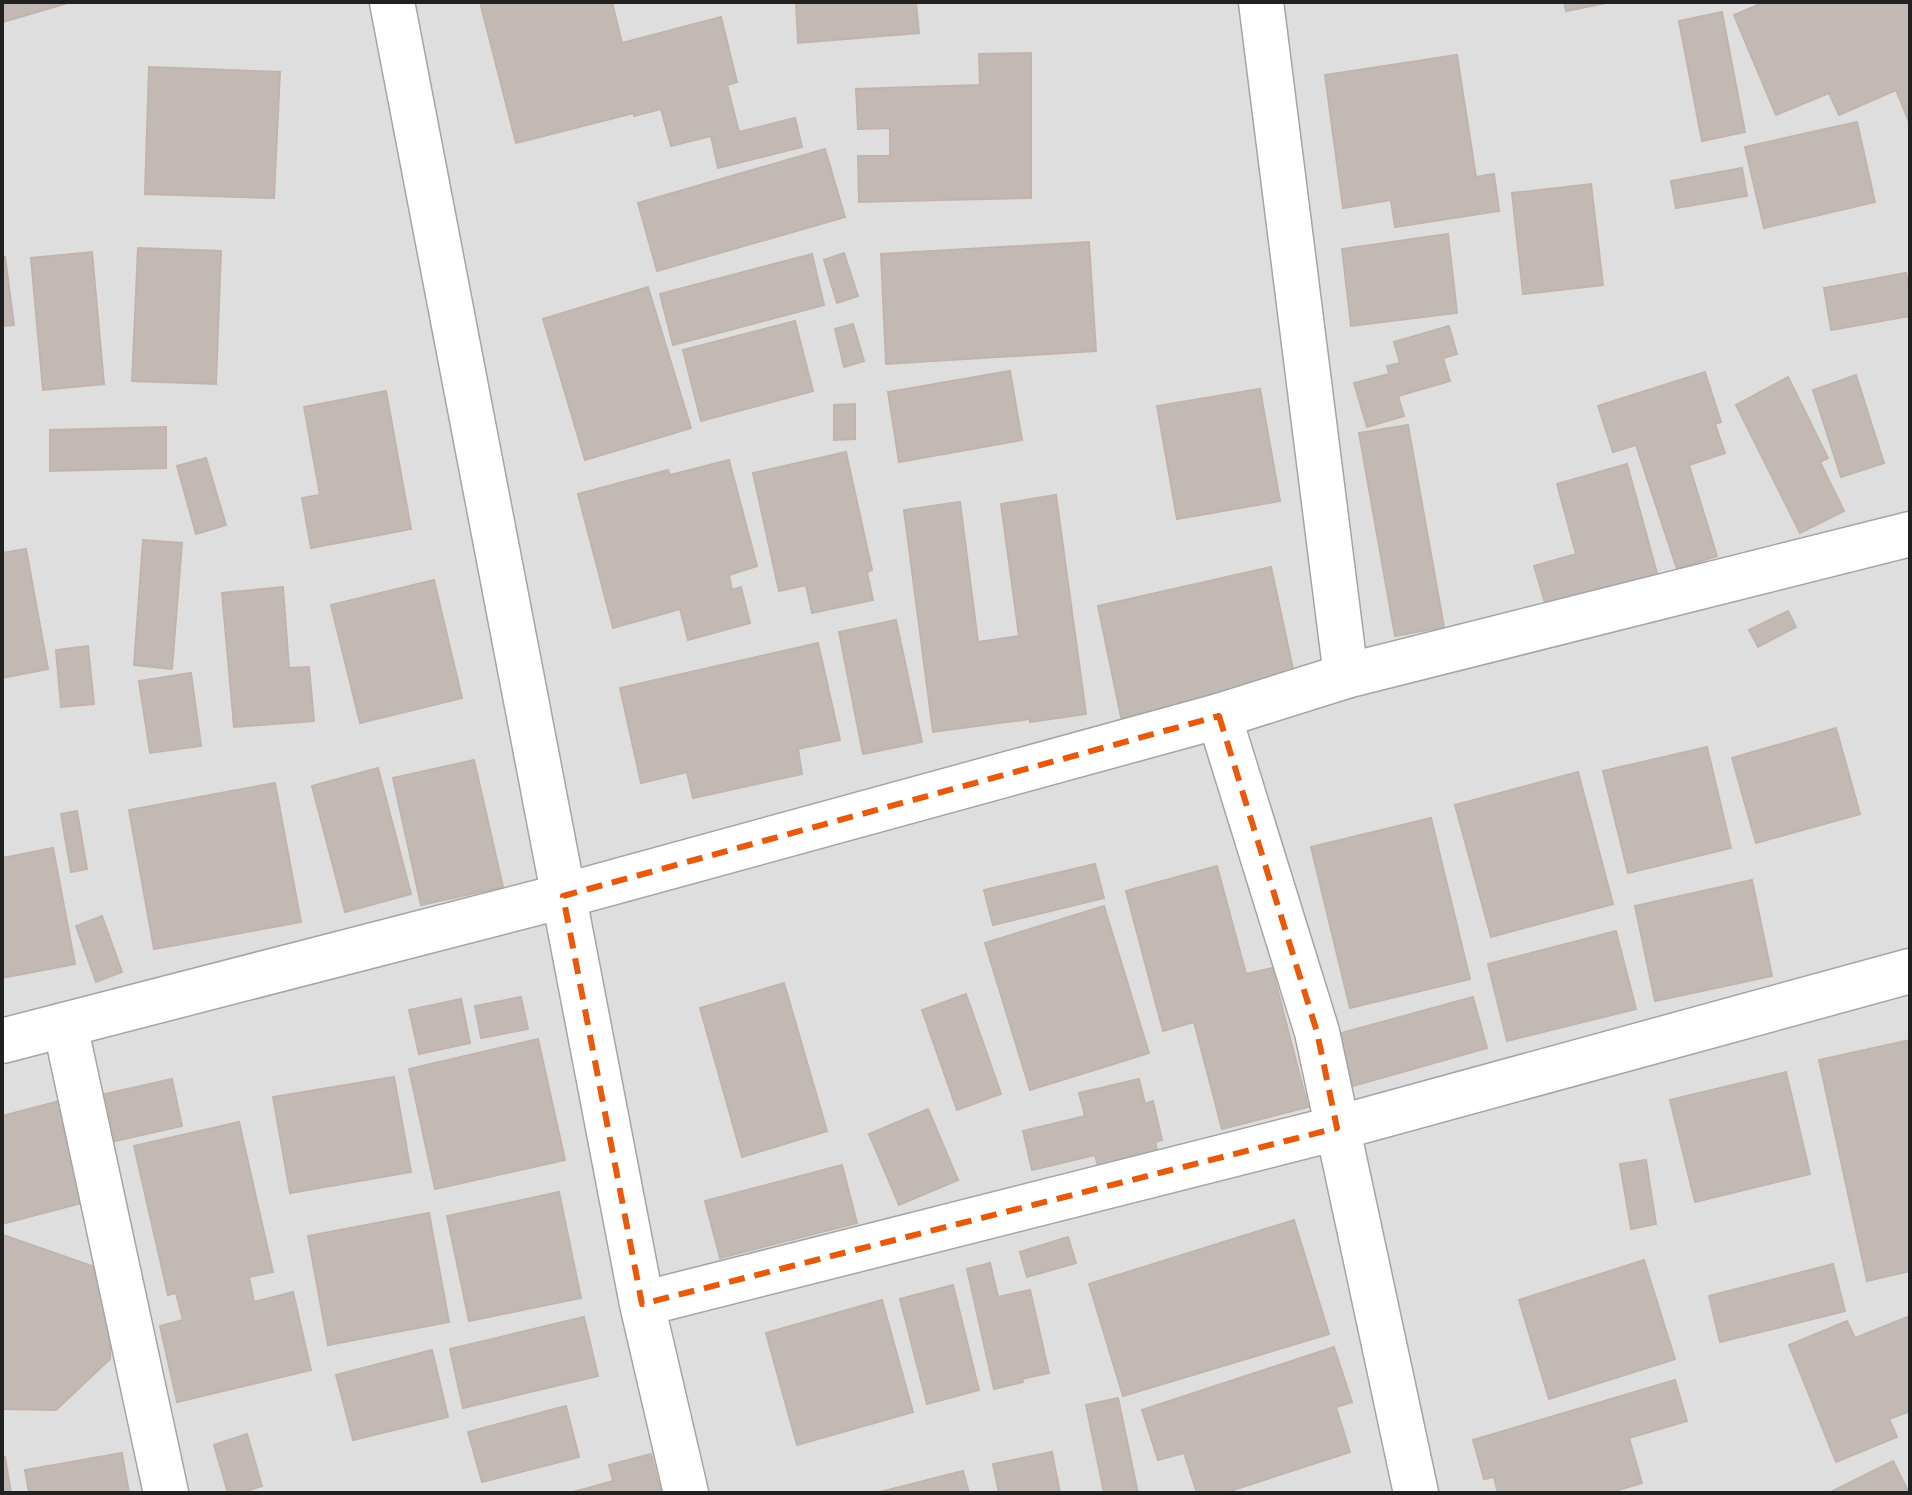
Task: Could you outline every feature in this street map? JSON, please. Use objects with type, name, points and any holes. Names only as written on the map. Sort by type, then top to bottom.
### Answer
[{"type":"street","points":[[392,2],[642,1304],[686,1493]]},
{"type":"street","points":[[1261,2],[1346,676]]},
{"type":"street","points":[[2,1041],[563,896],[1219,716],[1346,676],[1910,534]]},
{"type":"street","points":[[1219,716],[1317,1032],[1416,1493]]},
{"type":"street","points":[[642,1304],[1337,1128],[1910,971]]},
{"type":"street","points":[[65,1025],[166,1493]]},
{"type":"highlighted area","points":[[1219,716],[1317,1032],[1337,1128],[642,1304],[563,896]]},
{"type":"shaded area","points":[[2,2],[1910,2],[1910,1493],[2,1493]]},
{"type":"building","points":[[2,2],[71,2],[3,22]]},
{"type":"building","points":[[480,2],[612,2],[622,43],[721,17],[737,82],[727,85],[739,132],[795,118],[802,147],[718,168],[711,136],[671,146],[661,109],[516,143]]},
{"type":"building","points":[[796,2],[916,2],[919,33],[798,43]]},
{"type":"building","points":[[1564,2],[1611,2],[1566,11]]},
{"type":"building","points":[[1765,2],[1910,2],[1910,124],[1896,90],[1839,115],[1829,93],[1776,115],[1734,15]]},
{"type":"building","points":[[1722,12],[1745,132],[1702,141],[1679,21]]},
{"type":"building","points":[[1031,53],[1031,198],[859,202],[858,156],[890,156],[890,128],[858,129],[856,89],[980,85],[979,54]]},
{"type":"building","points":[[1457,55],[1476,177],[1494,174],[1499,211],[1395,227],[1391,200],[1343,208],[1325,75]]},
{"type":"building","points":[[149,67],[280,72],[274,198],[145,194]]},
{"type":"building","points":[[1857,122],[1875,202],[1764,228],[1745,147]]},
{"type":"building","points":[[825,149],[845,217],[657,271],[638,203]]},
{"type":"building","points":[[1742,168],[1747,196],[1676,208],[1671,181]]},
{"type":"building","points":[[1591,184],[1603,285],[1523,294],[1512,193]]},
{"type":"building","points":[[1448,234],[1457,313],[1351,326],[1342,249]]},
{"type":"building","points":[[1089,242],[1096,351],[886,364],[881,254]]},
{"type":"building","points":[[138,248],[221,251],[216,384],[132,381]]},
{"type":"building","points":[[92,252],[104,384],[43,390],[31,258]]},
{"type":"building","points":[[844,253],[858,296],[837,303],[824,260]]},
{"type":"building","points":[[812,254],[824,305],[673,345],[660,294]]},
{"type":"building","points":[[2,257],[5,257],[14,325],[2,326]]},
{"type":"building","points":[[1906,273],[1910,316],[1831,330],[1824,288]]},
{"type":"building","points":[[648,287],[691,428],[585,460],[543,319]]},
{"type":"building","points":[[795,321],[813,391],[701,421],[683,350]]},
{"type":"building","points":[[853,324],[864,361],[844,367],[835,329]]},
{"type":"building","points":[[1449,326],[1457,354],[1443,358],[1450,381],[1398,396],[1404,416],[1367,427],[1354,383],[1389,374],[1387,366],[1400,363],[1394,342]]},
{"type":"building","points":[[1010,371],[1022,440],[899,462],[888,392]]},
{"type":"building","points":[[1705,372],[1721,422],[1715,424],[1725,453],[1689,465],[1717,556],[1677,569],[1636,445],[1613,452],[1598,406]]},
{"type":"building","points":[[1856,375],[1884,463],[1841,477],[1813,390]]},
{"type":"building","points":[[1788,377],[1828,458],[1820,462],[1844,511],[1800,533],[1736,405]]},
{"type":"building","points":[[1260,389],[1280,501],[1177,519],[1157,406]]},
{"type":"building","points":[[386,391],[411,529],[311,548],[302,498],[320,495],[304,407]]},
{"type":"building","points":[[855,404],[855,439],[834,440],[834,405]]},
{"type":"building","points":[[1408,425],[1444,627],[1395,636],[1359,433]]},
{"type":"building","points":[[166,427],[166,468],[50,471],[50,430]]},
{"type":"building","points":[[846,452],[872,570],[867,572],[873,600],[812,613],[806,585],[779,591],[753,473]]},
{"type":"building","points":[[206,458],[226,525],[196,534],[177,466]]},
{"type":"building","points":[[729,460],[757,566],[729,575],[732,590],[741,587],[750,623],[688,640],[680,609],[613,628],[578,494],[668,470],[670,475]]},
{"type":"building","points":[[1627,464],[1660,584],[1549,616],[1534,566],[1576,554],[1557,484]]},
{"type":"building","points":[[1056,495],[1086,714],[933,732],[904,510],[960,502],[978,642],[1019,636],[1001,504]]},
{"type":"building","points":[[143,540],[182,543],[172,669],[134,665]]},
{"type":"building","points":[[26,549],[48,669],[2,678],[2,553]]},
{"type":"building","points":[[1271,567],[1296,683],[1122,722],[1098,606]]},
{"type":"building","points":[[434,580],[462,698],[360,723],[331,605]]},
{"type":"building","points":[[283,587],[289,668],[309,667],[314,721],[234,727],[222,593]]},
{"type":"building","points":[[1788,611],[1796,627],[1758,647],[1749,630]]},
{"type":"building","points":[[896,620],[922,742],[863,754],[839,632]]},
{"type":"building","points":[[818,643],[840,740],[798,749],[802,774],[693,798],[687,772],[641,783],[620,688]]},
{"type":"building","points":[[88,646],[94,704],[61,707],[56,650]]},
{"type":"building","points":[[191,673],[201,746],[150,753],[139,681]]},
{"type":"building","points":[[1836,728],[1860,814],[1756,843],[1732,758]]},
{"type":"building","points":[[1707,747],[1731,848],[1628,873],[1603,771]]},
{"type":"building","points":[[474,760],[503,887],[421,905],[393,778]]},
{"type":"building","points":[[378,768],[411,894],[345,912],[312,786]]},
{"type":"building","points":[[1578,772],[1613,904],[1491,937],[1455,805]]},
{"type":"building","points":[[275,783],[301,922],[154,949],[129,810]]},
{"type":"building","points":[[77,811],[87,869],[71,872],[61,814]]},
{"type":"building","points":[[1431,818],[1470,979],[1350,1008],[1311,847]]},
{"type":"building","points":[[53,848],[75,964],[2,978],[2,858]]},
{"type":"building","points":[[1095,864],[1104,898],[993,925],[984,890]]},
{"type":"building","points":[[1217,866],[1246,974],[1272,968],[1308,1107],[1222,1129],[1194,1022],[1163,1031],[1126,891]]},
{"type":"building","points":[[1752,880],[1772,976],[1655,1001],[1635,906]]},
{"type":"building","points":[[1104,906],[1149,1053],[1030,1090],[985,943]]},
{"type":"building","points":[[102,916],[122,972],[96,982],[76,926]]},
{"type":"building","points":[[1616,931],[1636,1009],[1507,1041],[1488,964]]},
{"type":"building","points":[[784,983],[827,1131],[742,1157],[700,1008]]},
{"type":"building","points":[[966,994],[1001,1094],[957,1110],[922,1010]]},
{"type":"building","points":[[521,997],[528,1029],[481,1038],[475,1006]]},
{"type":"building","points":[[1473,997],[1487,1048],[1353,1086],[1338,1034]]},
{"type":"building","points":[[461,999],[470,1043],[419,1054],[409,1010]]},
{"type":"building","points":[[538,1039],[565,1160],[435,1189],[409,1069]]},
{"type":"building","points":[[1910,1040],[1910,1271],[1867,1281],[1819,1060]]},
{"type":"building","points":[[1786,1072],[1810,1174],[1695,1202],[1670,1100]]},
{"type":"building","points":[[394,1077],[411,1172],[290,1193],[273,1097]]},
{"type":"building","points":[[172,1079],[182,1126],[115,1141],[105,1094]]},
{"type":"building","points":[[1139,1079],[1145,1104],[1153,1101],[1162,1140],[1155,1142],[1162,1168],[1102,1182],[1095,1155],[1032,1170],[1023,1131],[1085,1116],[1079,1093]]},
{"type":"building","points":[[67,1099],[93,1200],[2,1224],[2,1116]]},
{"type":"building","points":[[928,1109],[958,1180],[899,1205],[869,1134]]},
{"type":"building","points":[[239,1122],[273,1272],[249,1277],[254,1302],[293,1292],[311,1370],[177,1402],[160,1326],[183,1320],[176,1293],[168,1295],[134,1146]]},
{"type":"building","points":[[1646,1160],[1656,1224],[1631,1229],[1620,1164]]},
{"type":"building","points":[[842,1165],[857,1223],[720,1258],[705,1201]]},
{"type":"building","points":[[559,1192],[581,1298],[469,1321],[447,1216]]},
{"type":"building","points":[[429,1213],[449,1322],[328,1345],[308,1236]]},
{"type":"building","points":[[1294,1220],[1329,1334],[1123,1396],[1089,1284]]},
{"type":"building","points":[[3,1235],[112,1273],[110,1359],[56,1410],[2,1409]]},
{"type":"building","points":[[1068,1237],[1076,1263],[1027,1277],[1020,1252]]},
{"type":"building","points":[[1644,1260],[1675,1359],[1549,1399],[1519,1300]]},
{"type":"building","points":[[990,1263],[998,1297],[1030,1290],[1049,1373],[994,1389],[967,1269]]},
{"type":"building","points":[[1833,1264],[1845,1311],[1720,1342],[1709,1296]]},
{"type":"building","points":[[953,1285],[979,1390],[927,1404],[900,1299]]},
{"type":"building","points":[[882,1300],[913,1412],[797,1445],[766,1333]]},
{"type":"building","points":[[1910,1316],[1910,1411],[1889,1419],[1897,1437],[1836,1462],[1789,1345],[1847,1321],[1855,1338]]},
{"type":"building","points":[[584,1317],[598,1376],[463,1408],[450,1349]]},
{"type":"building","points":[[1334,1347],[1352,1402],[1336,1407],[1350,1452],[1224,1493],[1197,1493],[1184,1453],[1158,1460],[1142,1410]]},
{"type":"building","points":[[432,1350],[448,1417],[353,1440],[336,1375]]},
{"type":"building","points":[[1675,1380],[1687,1421],[1629,1438],[1642,1483],[1608,1493],[1498,1493],[1494,1477],[1484,1479],[1473,1440]]},
{"type":"building","points":[[1118,1398],[1138,1493],[1104,1493],[1086,1405]]},
{"type":"building","points":[[566,1406],[579,1457],[482,1482],[468,1432]]},
{"type":"building","points":[[247,1434],[262,1486],[240,1493],[228,1493],[214,1445]]},
{"type":"building","points":[[1052,1452],[1060,1493],[999,1493],[993,1464]]},
{"type":"building","points":[[122,1453],[129,1493],[29,1493],[25,1470]]},
{"type":"building","points":[[651,1454],[661,1493],[570,1493],[613,1481],[609,1465]]},
{"type":"building","points":[[2,1457],[5,1457],[11,1493],[2,1493]]},
{"type":"building","points":[[1893,1461],[1909,1493],[1829,1493]]},
{"type":"building","points":[[963,1471],[969,1493],[876,1493]]}]
